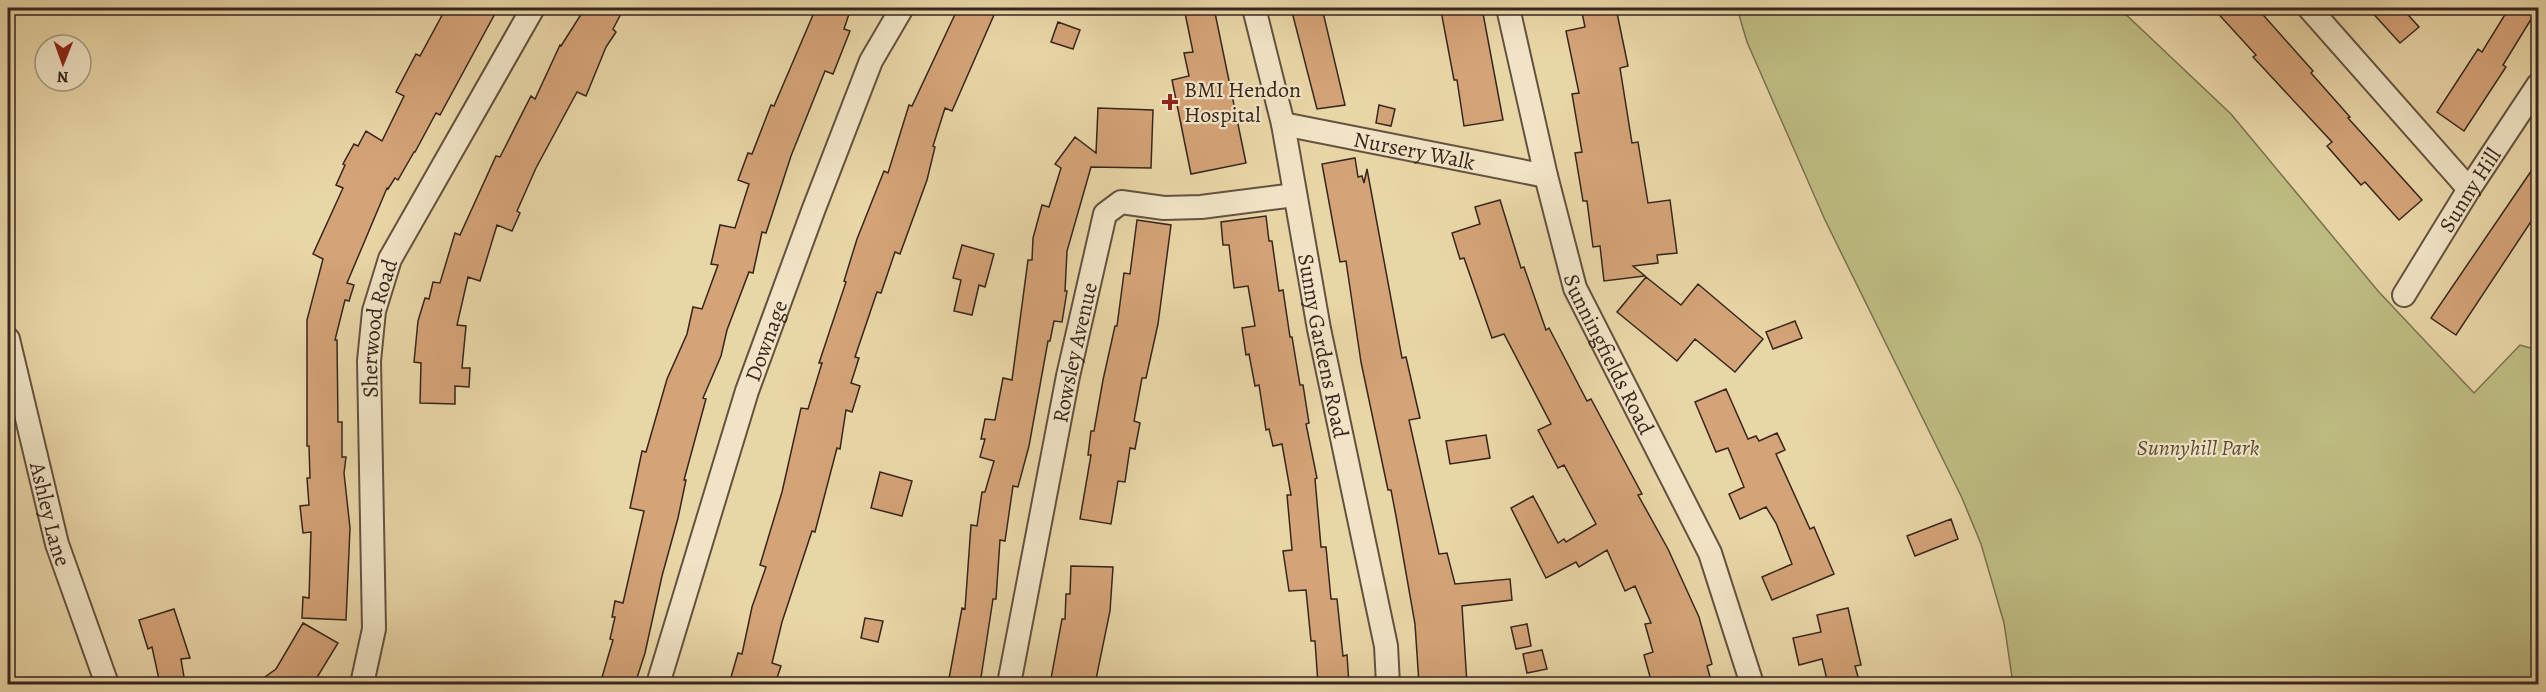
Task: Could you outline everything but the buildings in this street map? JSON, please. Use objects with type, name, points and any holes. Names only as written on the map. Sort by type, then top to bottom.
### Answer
[{"type":"street","name":"Sherwood Road","points":[[362,684],[374,629],[369,361],[374,311],[390,259],[533,8]]},
{"type":"street","name":"Downage","points":[[658,684],[755,369],[871,61],[902,8]]},
{"type":"street","name":"Sunny Gardens Road","points":[[1254,8],[1283,124],[1319,329],[1386,646],[1388,684]]},
{"type":"street","name":"Sunningfields Road","points":[[1508,8],[1546,176],[1575,288],[1710,553],[1752,684]]},
{"type":"street","points":[[2309,8],[2469,189]]},
{"type":"street","name":"Sunny Hill","points":[[2404,295],[2469,189],[2538,85]]},
{"type":"street","name":"Nursery Walk","points":[[1283,124],[1546,176]]},
{"type":"street","name":"Rowsley Avenue","points":[[1009,684],[1068,376],[1105,214],[1121,202],[1164,208],[1201,207],[1295,195]]},
{"type":"street","name":"Ashley Lane","points":[[8,339],[57,544],[107,684]]},
{"type":"green space","name":"Sunnyhill Park","points":[[1737,8],[2119,8],[2231,114],[2378,291],[2474,393],[2520,345],[2538,350],[2538,684],[2013,684],[2004,623],[1981,544],[1962,498],[1825,220],[1747,42]]},
{"type":"place","name":"BMI Hendon Hospital","points":[[1170,102]]}]
